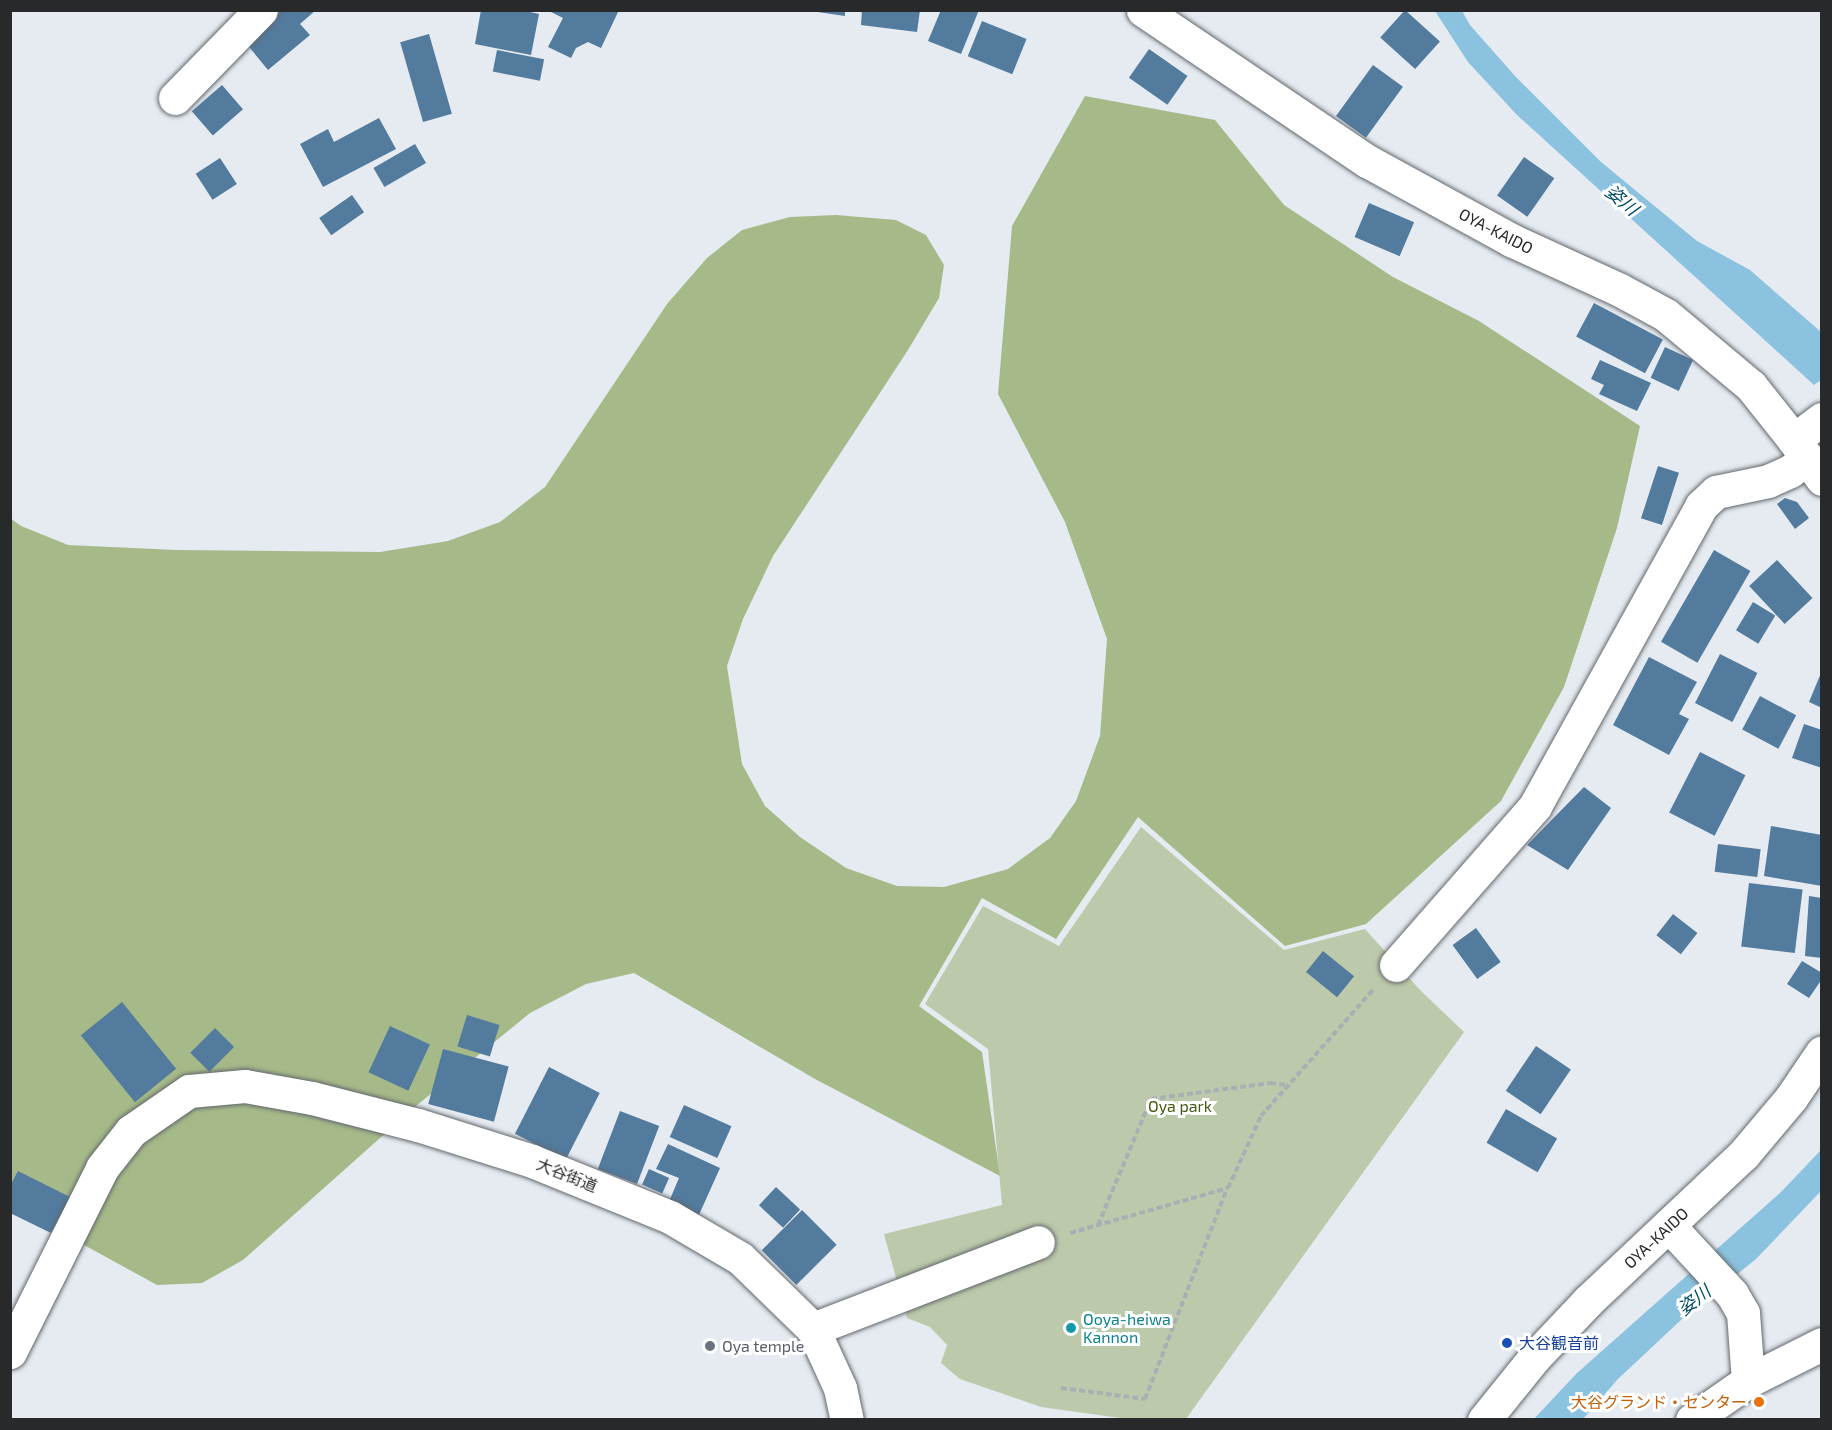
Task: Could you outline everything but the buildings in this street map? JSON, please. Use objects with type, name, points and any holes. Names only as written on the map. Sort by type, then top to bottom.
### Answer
[{"type":"street","points":[[175,98],[261,10]]},
{"type":"street","name":"OYA-KAIDO","points":[[1143,10],[1366,161],[1511,240],[1620,290],[1666,315],[1751,386],[1808,459]]},
{"type":"street","points":[[1396,965],[1536,806],[1701,506],[1716,492],[1768,481],[1790,471],[1808,459],[1821,419]]},
{"type":"street","name":"OYA-KAIDO","points":[[1484,1419],[1534,1358],[1580,1309],[1670,1227],[1743,1155],[1791,1098],[1821,1052]]},
{"type":"street","name":"大谷街道","points":[[10,1352],[102,1168],[132,1131],[189,1091],[245,1086],[312,1098],[418,1125],[532,1161],[670,1217],[740,1258],[813,1329],[840,1388],[848,1419]]},
{"type":"street","points":[[1670,1227],[1732,1294],[1743,1313],[1748,1381]]},
{"type":"street","points":[[813,1329],[1038,1242]]},
{"type":"street","points":[[1692,1419],[1748,1381],[1821,1344]]},
{"type":"path","points":[[1061,1388],[1145,1399],[1228,1188],[1261,1116],[1396,965]]},
{"type":"path","points":[[1098,1225],[1151,1099],[1270,1083],[1287,1085]]},
{"type":"path","points":[[1038,1242],[1228,1188]]},
{"type":"green space","points":[[1085,96],[1215,120],[1284,205],[1393,277],[1479,321],[1640,426],[1617,528],[1564,687],[1501,801],[1366,924],[1285,946],[1138,817],[1056,939],[982,898],[919,1006],[982,1052],[1000,1176],[815,1079],[634,973],[586,984],[530,1013],[416,1106],[243,1260],[202,1283],[157,1285],[11,1205],[10,518],[21,526],[68,545],[176,550],[380,552],[448,541],[500,522],[545,487],[667,304],[707,258],[742,230],[790,217],[836,215],[896,220],[926,235],[944,265],[939,298],[908,350],[773,556],[743,619],[727,666],[742,764],[765,806],[800,837],[846,868],[897,886],[944,887],[1008,869],[1050,838],[1076,801],[1100,736],[1107,639],[1065,522],[998,394],[1012,226]]},
{"type":"green space","name":"Oya park","points":[[1141,827],[1284,950],[1365,929],[1420,990],[1464,1032],[1186,1419],[1127,1419],[1041,1407],[960,1379],[941,1363],[947,1345],[930,1327],[907,1318],[884,1234],[1002,1205],[988,1049],[925,1004],[983,906],[1059,946]]},
{"type":"water","name":"姿川","points":[[1435,11],[1462,11],[1470,25],[1515,76],[1601,162],[1697,241],[1750,270],[1821,332],[1821,380],[1814,385],[1517,115],[1468,62]]},
{"type":"water","name":"姿川","points":[[1821,1150],[1821,1191],[1756,1259],[1682,1319],[1618,1379],[1583,1419],[1533,1420],[1576,1374],[1781,1192]]},
{"type":"place","name":"Ooya-heiwa Kannon","points":[[1071,1328]]},
{"type":"place","name":"大谷観音前","points":[[1507,1343]]},
{"type":"place","name":"Oya temple","points":[[710,1346]]},
{"type":"place","name":"大谷グランド・センター","points":[[1759,1402]]}]
